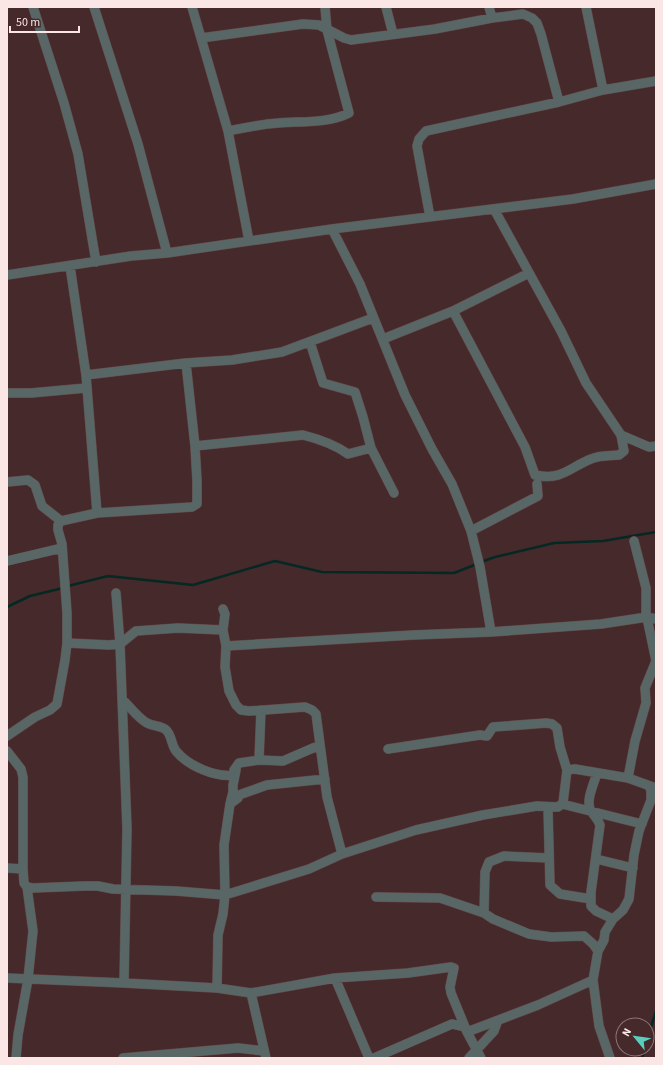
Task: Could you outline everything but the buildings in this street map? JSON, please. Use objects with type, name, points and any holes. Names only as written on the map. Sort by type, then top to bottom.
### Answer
[{"type":"street","points":[[33,7],[64,103],[78,154],[96,262]]},
{"type":"street","points":[[94,7],[138,144],[167,253]]},
{"type":"street","points":[[192,7],[228,131],[249,241]]},
{"type":"street","points":[[228,131],[276,123],[324,120],[340,117],[349,113],[327,30],[325,7]]},
{"type":"street","points":[[386,7],[393,34]]},
{"type":"street","points":[[489,7],[492,18]]},
{"type":"street","points":[[586,7],[603,90]]},
{"type":"street","points":[[201,38],[303,24],[319,25],[351,40],[435,29],[492,18],[523,14],[532,18],[537,23],[559,102]]},
{"type":"street","points":[[430,217],[417,146],[419,139],[426,131],[559,102],[603,90],[656,81]]},
{"type":"street","points":[[7,275],[131,256],[167,253],[332,229],[573,199],[656,184]]},
{"type":"street","points":[[453,311],[525,447],[535,474],[546,477],[568,472],[591,459],[619,455],[624,451],[621,435],[586,383],[561,331],[494,209]]},
{"type":"street","points":[[332,229],[360,284],[405,395],[432,449],[452,484],[471,531],[480,568],[491,632]]},
{"type":"street","points":[[70,266],[86,375],[97,513]]},
{"type":"street","points":[[383,339],[453,311],[529,273]]},
{"type":"street","points":[[86,375],[186,363],[232,360],[282,352],[373,318]]},
{"type":"street","points":[[310,342],[323,383],[355,392],[371,448],[394,493]]},
{"type":"street","points":[[7,736],[34,717],[50,710],[57,704],[67,643],[62,548],[58,530],[58,525],[61,521],[97,513],[195,506],[198,499],[195,446],[186,363]]},
{"type":"street","points":[[7,393],[31,394],[86,388]]},
{"type":"street","points":[[195,446],[303,435],[320,439],[339,447],[348,454],[371,448]]},
{"type":"street","points":[[621,435],[649,447],[656,446]]},
{"type":"street","points":[[7,482],[28,480],[35,485],[42,506],[61,521]]},
{"type":"street","points":[[471,531],[538,496],[537,484]]},
{"type":"street","points":[[628,778],[635,742],[646,703],[645,688],[656,661],[652,618],[634,541]]},
{"type":"street","points":[[7,561],[62,548]]},
{"type":"street","points":[[116,593],[123,700],[127,829],[124,983]]},
{"type":"street","points":[[223,609],[225,614],[223,630],[226,646],[226,667],[229,691],[236,705],[241,710],[261,710],[305,706],[316,714],[327,796],[342,854]]},
{"type":"street","points":[[226,646],[491,632],[601,624],[652,618]]},
{"type":"street","points":[[67,643],[109,645],[120,644],[136,631],[178,628],[223,630]]},
{"type":"street","points":[[123,700],[146,723],[166,730],[171,737],[175,750],[187,761],[216,775],[235,775]]},
{"type":"street","points":[[259,760],[261,710]]},
{"type":"street","points":[[388,749],[480,735],[487,736],[493,727],[546,723],[552,724],[557,728],[560,747],[567,770],[562,804]]},
{"type":"street","points":[[217,988],[218,935],[226,895],[224,845],[236,770],[234,770],[239,763],[259,760],[282,761],[320,745]]},
{"type":"street","points":[[7,751],[21,769],[23,777],[23,869],[24,883],[27,887],[33,931],[28,979],[18,1035],[16,1058]]},
{"type":"street","points":[[567,770],[575,769],[628,778],[652,786],[651,800],[642,824],[634,855],[630,899],[623,910],[613,919],[605,932],[604,940],[598,951],[592,980],[599,1026],[610,1058]]},
{"type":"street","points":[[597,773],[589,804],[591,812],[598,819],[600,825],[591,899],[592,906],[596,911],[613,919]]},
{"type":"street","points":[[230,804],[239,795],[267,785],[325,779]]},
{"type":"street","points":[[27,887],[98,886],[113,889],[226,895],[309,868],[342,854],[416,830],[483,814],[537,806],[558,807],[562,804],[642,824]]},
{"type":"street","points":[[546,807],[548,809],[550,885],[560,894],[591,899]]},
{"type":"street","points":[[484,913],[485,872],[489,862],[504,856],[549,858]]},
{"type":"street","points":[[596,859],[633,868]]},
{"type":"street","points":[[7,868],[23,869]]},
{"type":"street","points":[[376,897],[440,898],[484,913],[493,919],[529,934],[551,937],[584,936],[598,951]]},
{"type":"street","points":[[7,978],[217,988],[251,993],[335,978],[408,973],[451,967],[454,968],[450,987],[451,994],[478,1054]]},
{"type":"street","points":[[335,978],[369,1058]]},
{"type":"street","points":[[374,1058],[452,1024],[466,1029],[498,1020],[538,1005],[592,980]]},
{"type":"street","points":[[123,1058],[238,1048],[265,1055],[251,993]]},
{"type":"street","points":[[469,1058],[478,1054],[494,1031],[498,1020]]},
{"type":"waterway","points":[[481,562],[495,557],[554,543],[603,541],[656,532]]},
{"type":"waterway","points":[[68,586],[108,576],[193,585],[275,561],[322,572],[454,573],[477,564]]},
{"type":"waterway","points":[[7,607],[30,596],[63,588]]},
{"type":"waterway","points":[[654,1017],[656,1011]]}]
